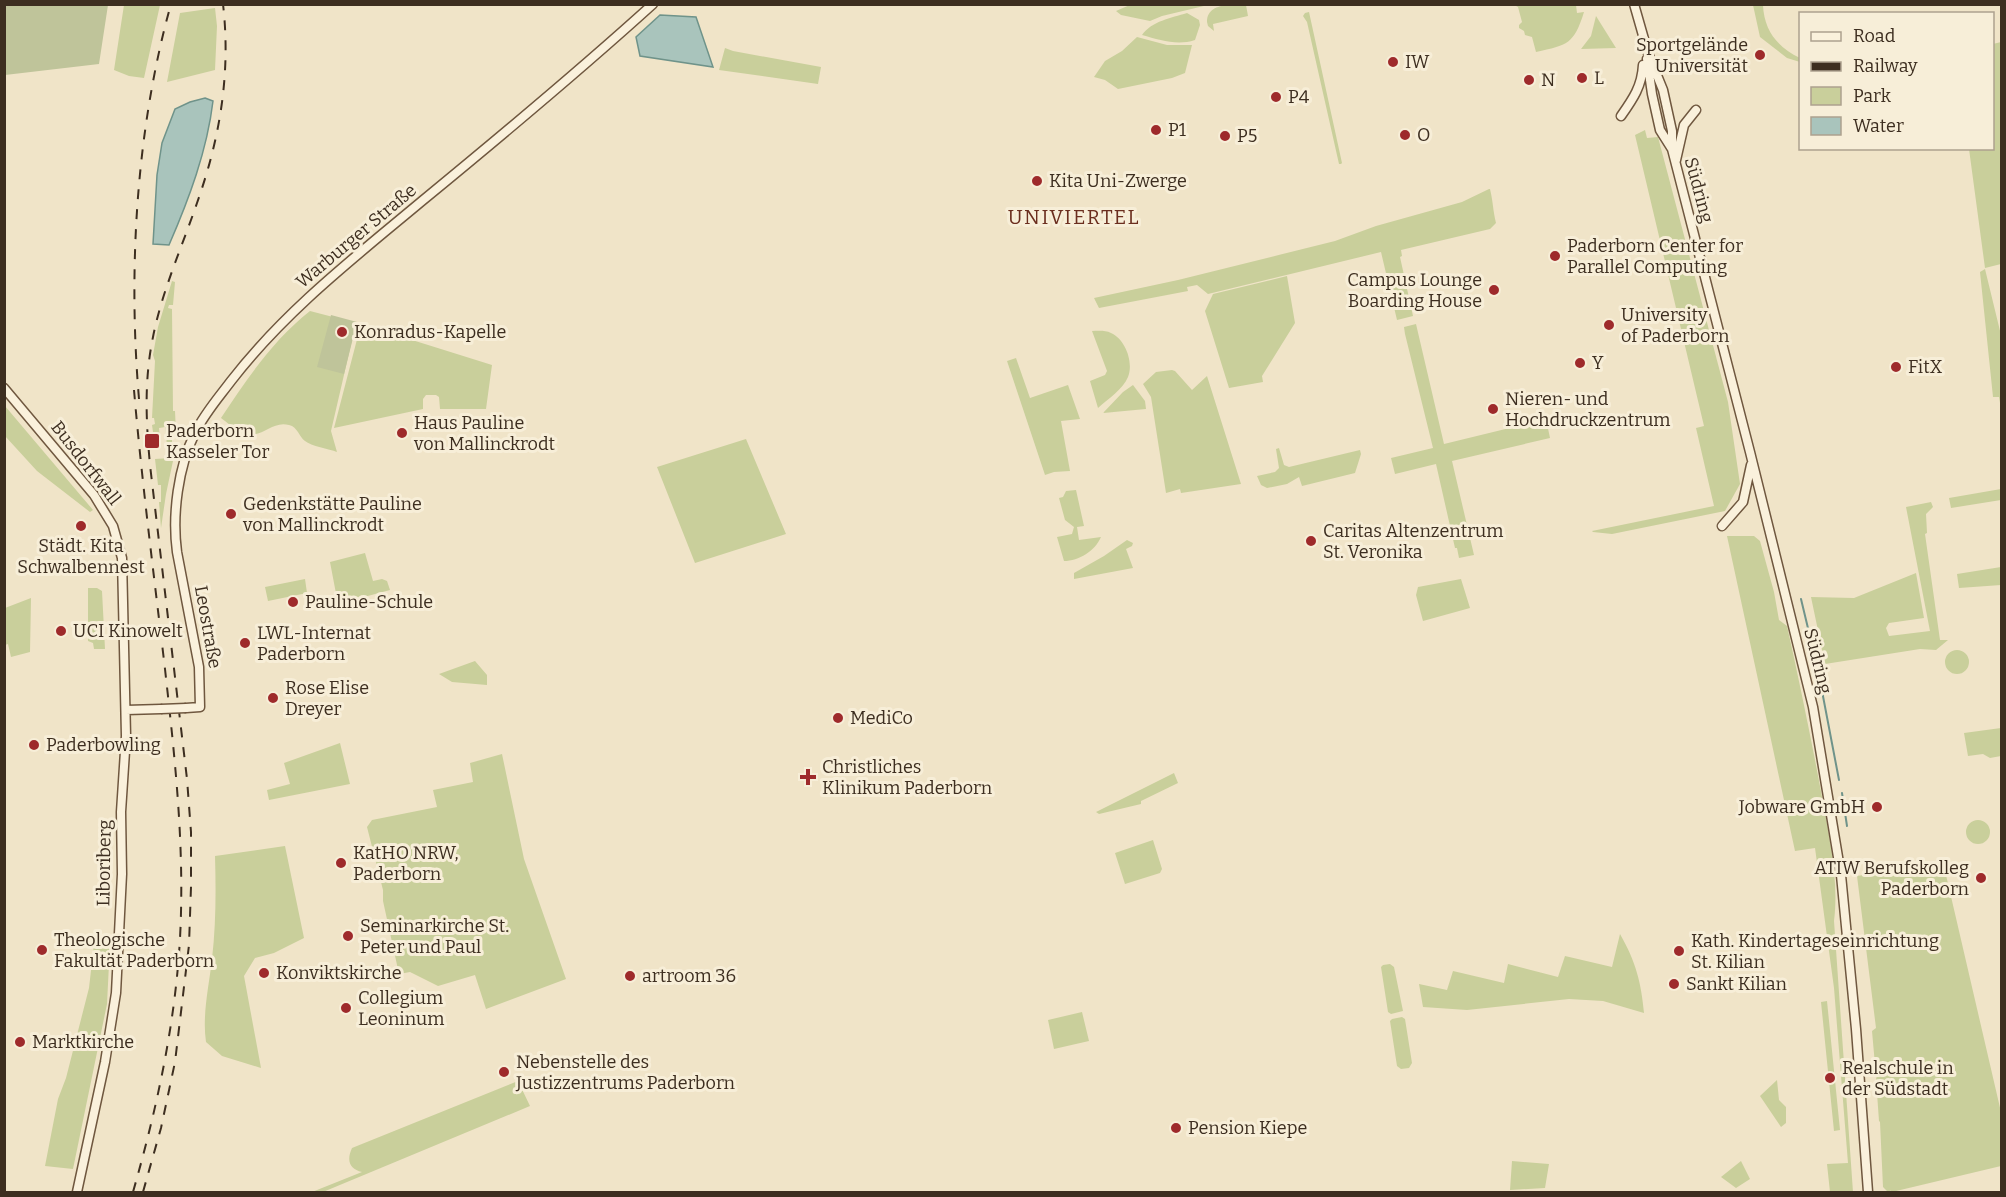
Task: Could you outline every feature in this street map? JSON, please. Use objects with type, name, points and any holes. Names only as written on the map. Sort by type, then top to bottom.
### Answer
[{"type":"main road","name":"Warburger Straße","points":[[177,552],[176,511],[195,431],[261,343],[314,293],[601,52],[653,4]]},
{"type":"main road","name":"Südring","points":[[1634,4],[1645,44],[1660,130],[1672,149],[1676,164],[1813,707],[1837,843],[1856,1029],[1868,1192]]},
{"type":"main road","points":[[1621,116],[1637,94],[1643,79],[1645,44]]},
{"type":"main road","points":[[1676,164],[1684,125],[1696,110]]},
{"type":"main road","name":"Busdorfwall","points":[[4,388],[94,495],[113,526],[122,558],[122,568]]},
{"type":"main road","points":[[1722,526],[1743,502],[1752,462]]},
{"type":"main road","name":"Leostraße","points":[[126,710],[200,707],[201,675],[177,552]]},
{"type":"main road","name":"Liboriberg","points":[[77,1192],[106,1059],[116,993],[126,736],[122,568]]},
{"type":"green space","points":[[1132,4],[1208,5],[1150,21],[1121,15],[1116,11]]},
{"type":"green space","points":[[1228,4],[1246,5],[1248,16],[1213,24],[1214,31],[1208,26],[1209,14]]},
{"type":"green space","points":[[4,5],[108,5],[99,64],[5,75]]},
{"type":"green space","points":[[124,5],[160,5],[144,78],[129,76],[114,70]]},
{"type":"green space","points":[[1514,5],[1576,5],[1577,13],[1584,12],[1573,37],[1563,45],[1536,52],[1532,37],[1525,35],[1524,31],[1519,28],[1522,22],[1518,7]]},
{"type":"green space","points":[[1753,5],[1763,5],[1766,22],[1773,37],[1785,49],[1799,58],[1799,62],[1787,58],[1760,37]]},
{"type":"green space","points":[[215,8],[217,26],[215,70],[167,82],[180,13]]},
{"type":"green space","points":[[1309,12],[1341,164],[1339,164],[1307,22],[1303,16]]},
{"type":"green space","points":[[1187,13],[1199,20],[1200,25],[1195,40],[1175,42],[1142,35],[1156,23]]},
{"type":"green space","points":[[1596,16],[1616,48],[1581,49],[1591,36]]},
{"type":"green space","points":[[1137,37],[1167,45],[1192,45],[1185,73],[1172,78],[1118,89],[1105,80],[1094,77],[1105,61],[1122,51]]},
{"type":"green space","points":[[2001,42],[2001,264],[1985,268],[1969,150],[1994,150],[1994,44]]},
{"type":"green space","points":[[725,48],[821,67],[818,84],[719,70]]},
{"type":"green space","points":[[1645,130],[1647,138],[1658,137],[1728,402],[1740,484],[1725,511],[1612,534],[1593,532],[1714,506],[1696,428],[1704,426],[1635,135]]},
{"type":"green space","points":[[1490,189],[1496,223],[1490,229],[1401,250],[1402,256],[1400,257],[1413,316],[1397,320],[1381,252],[1208,294],[1197,285],[1187,287],[1188,291],[1099,308],[1094,298],[1178,280],[1335,241],[1376,226],[1462,202]]},
{"type":"green space","points":[[1985,269],[2001,335],[2001,409],[1999,397],[1993,397],[1980,272]]},
{"type":"green space","points":[[1287,276],[1295,323],[1262,376],[1263,382],[1229,388],[1205,311],[1213,294]]},
{"type":"green space","points":[[172,281],[175,282],[173,305],[169,305],[168,308],[172,309],[173,411],[175,411],[176,433],[172,433],[172,444],[176,444],[176,451],[168,454],[165,427],[159,428],[160,438],[155,439],[155,432],[153,432],[155,361],[153,355],[158,327]]},
{"type":"green space","points":[[310,311],[356,323],[331,431],[337,452],[308,443],[289,425],[276,425],[260,433],[248,434],[238,431],[221,418],[272,347]]},
{"type":"green space","points":[[331,315],[357,322],[344,374],[317,367]]},
{"type":"green space","points":[[361,324],[492,365],[486,409],[440,409],[439,397],[426,395],[423,399],[423,409],[334,428]]},
{"type":"green space","points":[[1416,324],[1444,444],[1546,419],[1550,438],[1452,461],[1474,555],[1459,558],[1436,464],[1395,474],[1391,458],[1433,448],[1404,327]]},
{"type":"green space","points":[[1092,331],[1106,331],[1116,336],[1127,352],[1130,365],[1128,377],[1123,386],[1098,408],[1090,381],[1105,375],[1107,371]]},
{"type":"green space","points":[[1016,358],[1030,398],[1068,385],[1080,419],[1061,421],[1070,471],[1045,475],[1007,361]]},
{"type":"green space","points":[[1172,370],[1192,390],[1207,376],[1241,484],[1181,493],[1180,489],[1166,493],[1151,397],[1143,384],[1156,372]]},
{"type":"green space","points":[[1133,385],[1145,401],[1146,409],[1103,413],[1123,392]]},
{"type":"green space","points":[[5,406],[93,510],[90,512],[37,471],[5,436]]},
{"type":"green space","points":[[746,439],[786,534],[695,563],[657,467]]},
{"type":"green space","points":[[1279,448],[1284,465],[1289,467],[1360,450],[1361,454],[1355,473],[1302,486],[1299,477],[1287,484],[1267,488],[1261,485],[1257,476],[1275,472],[1279,468],[1276,449]]},
{"type":"green space","points":[[170,458],[173,461],[161,528],[159,502],[161,502],[161,485],[158,485],[155,459]]},
{"type":"green space","points":[[2001,489],[2001,500],[1951,508],[1949,498]]},
{"type":"green space","points":[[1076,490],[1084,526],[1077,527],[1079,540],[1101,537],[1095,547],[1086,554],[1064,561],[1057,537],[1072,534],[1074,527],[1065,520],[1059,498],[1063,497],[1066,491]]},
{"type":"green space","points":[[1931,502],[1933,507],[1926,514],[1927,533],[1925,534],[1940,640],[1948,640],[1936,650],[1920,649],[1825,664],[1811,597],[1854,598],[1916,573],[1924,618],[1889,623],[1886,628],[1889,636],[1930,631],[1906,507]]},
{"type":"green space","points":[[1727,536],[1754,536],[1760,541],[1779,620],[1787,626],[1819,780],[1835,876],[1834,921],[1853,1192],[1830,1192],[1827,1164],[1848,1163],[1834,988],[1815,848],[1795,851]]},
{"type":"green space","points":[[1127,540],[1133,543],[1126,549],[1133,568],[1074,579],[1074,573]]},
{"type":"green space","points":[[365,553],[373,581],[382,579],[387,581],[390,590],[338,604],[330,562]]},
{"type":"green space","points":[[2001,567],[2001,585],[1959,588],[1957,574]]},
{"type":"green space","points":[[305,579],[307,593],[268,601],[265,587]]},
{"type":"green space","points":[[1461,579],[1470,608],[1423,621],[1416,595],[1418,587]]},
{"type":"green space","points":[[88,588],[97,588],[102,591],[105,649],[94,649],[93,643],[88,641]]},
{"type":"green space","points":[[31,598],[30,652],[11,657],[8,644],[5,645],[5,608]]},
{"type":"green space","points":[[1957,650],[1966,653],[1969,662],[1966,671],[1957,674],[1948,671],[1945,662],[1948,653]]},
{"type":"green space","points":[[475,661],[487,675],[487,685],[452,682],[439,674]]},
{"type":"green space","points":[[2001,728],[2001,756],[1990,758],[1983,754],[1968,756],[1964,733]]},
{"type":"green space","points":[[340,743],[350,784],[269,800],[267,790],[290,784],[284,763]]},
{"type":"green space","points":[[502,754],[524,859],[566,979],[486,1009],[475,975],[438,986],[410,972],[399,974],[383,901],[383,890],[367,827],[372,820],[437,807],[433,790],[473,782],[470,763]]},
{"type":"green space","points":[[1174,773],[1178,783],[1141,801],[1141,804],[1099,814],[1096,812]]},
{"type":"green space","points":[[1978,820],[1987,823],[1990,832],[1987,841],[1978,844],[1969,841],[1966,832],[1969,823]]},
{"type":"green space","points":[[1153,840],[1162,869],[1160,873],[1125,884],[1115,853]]},
{"type":"green space","points":[[285,846],[304,938],[274,953],[255,958],[244,976],[261,1068],[222,1056],[206,1042],[205,1011],[215,920],[215,856]]},
{"type":"green space","points":[[1943,862],[2001,1112],[2001,1166],[1888,1192],[1883,1187],[1877,1076],[1872,1031],[1876,1028],[1857,876]]},
{"type":"green space","points":[[1620,934],[1637,972],[1644,1013],[1603,1001],[1569,999],[1467,1010],[1423,1007],[1419,984],[1447,990],[1453,971],[1504,983],[1508,964],[1558,977],[1565,956],[1612,967]]},
{"type":"green space","points":[[94,944],[110,944],[107,1004],[73,1169],[45,1166],[58,1099],[66,1078],[89,988]]},
{"type":"green space","points":[[1390,964],[1394,967],[1403,1011],[1391,1014],[1388,1012],[1381,967]]},
{"type":"green space","points":[[1827,1001],[1840,1130],[1834,1131],[1821,1002]]},
{"type":"green space","points":[[1082,1012],[1089,1041],[1054,1049],[1048,1020]]},
{"type":"green space","points":[[1402,1017],[1405,1019],[1412,1063],[1409,1068],[1401,1069],[1397,1066],[1390,1021]]},
{"type":"green space","points":[[1777,1080],[1779,1100],[1786,1107],[1786,1123],[1781,1127],[1760,1096]]},
{"type":"green space","points":[[518,1081],[530,1106],[323,1192],[312,1192],[362,1172],[350,1164],[349,1157],[352,1148]]},
{"type":"green space","points":[[1512,1161],[1549,1164],[1545,1188],[1510,1190]]},
{"type":"green space","points":[[1741,1161],[1750,1179],[1736,1188],[1721,1177]]},
{"type":"water","points":[[660,15],[696,17],[713,67],[640,56],[636,37]]},
{"type":"water","points":[[205,98],[213,101],[210,120],[202,156],[190,192],[169,245],[153,244],[157,175],[162,143],[175,109]]},
{"type":"waterway","points":[[1801,599],[1818,670],[1839,780]]},
{"type":"waterway","points":[[1842,793],[1847,826]]},
{"type":"railway","points":[[139,399],[134,300],[138,200],[150,100],[171,4]]},
{"type":"railway","points":[[143,1192],[161,1128],[175,1062],[189,945],[191,887],[191,832],[187,779],[150,465],[147,385],[150,353],[157,320],[205,179],[222,105],[226,55],[223,4]]},
{"type":"railway","points":[[133,1192],[166,1054],[176,983],[181,912],[175,760],[134,390]]},
{"type":"place","name":"Sportgelände Universität","points":[[1760,55]]},
{"type":"place","name":"IW","points":[[1393,62]]},
{"type":"place","name":"L","points":[[1582,78]]},
{"type":"place","name":"N","points":[[1529,80]]},
{"type":"place","name":"P4","points":[[1276,97]]},
{"type":"place","name":"P1","points":[[1156,130]]},
{"type":"place","name":"O","points":[[1405,135]]},
{"type":"place","name":"P5","points":[[1225,136]]},
{"type":"place","name":"Kita Uni-Zwerge","points":[[1037,181]]},
{"type":"place","name":"Paderborn Center for Parallel Computing","points":[[1555,256]]},
{"type":"place","name":"Campus Lounge Boarding House","points":[[1494,290]]},
{"type":"place","name":"University of Paderborn","points":[[1609,325]]},
{"type":"place","name":"Konradus-Kapelle","points":[[342,332]]},
{"type":"place","name":"Y","points":[[1580,363]]},
{"type":"place","name":"FitX","points":[[1896,367]]},
{"type":"place","name":"Nieren- und Hochdruckzentrum","points":[[1493,409]]},
{"type":"place","name":"Haus Pauline von Mallinckrodt","points":[[402,433]]},
{"type":"place","name":"Paderborn Kasseler Tor","points":[[152,441]]},
{"type":"place","name":"Gedenkstätte Pauline von Mallinckrodt","points":[[231,514]]},
{"type":"place","name":"Städt. Kita Schwalbennest","points":[[81,526]]},
{"type":"place","name":"Caritas Altenzentrum St. Veronika","points":[[1311,541]]},
{"type":"place","name":"Pauline-Schule","points":[[293,602]]},
{"type":"place","name":"UCI Kinowelt","points":[[61,631]]},
{"type":"place","name":"LWL-Internat Paderborn","points":[[245,643]]},
{"type":"place","name":"Rose Elise Dreyer","points":[[273,698]]},
{"type":"place","name":"MediCo","points":[[838,718]]},
{"type":"place","name":"Paderbowling","points":[[34,745]]},
{"type":"place","name":"Christliches Klinikum Paderborn","points":[[808,777]]},
{"type":"place","name":"Jobware GmbH","points":[[1877,807]]},
{"type":"place","name":"KatHO NRW, Paderborn","points":[[341,863]]},
{"type":"place","name":"ATIW Berufskolleg Paderborn","points":[[1981,878]]},
{"type":"place","name":"Seminarkirche St. Peter und Paul","points":[[348,936]]},
{"type":"place","name":"Theologische Fakultät Paderborn","points":[[42,950]]},
{"type":"place","name":"Kath. Kindertageseinrichtung St. Kilian","points":[[1679,951]]},
{"type":"place","name":"Konviktskirche","points":[[264,973]]},
{"type":"place","name":"artroom 36","points":[[630,976]]},
{"type":"place","name":"Sankt Kilian","points":[[1674,984]]},
{"type":"place","name":"Collegium Leoninum","points":[[346,1008]]},
{"type":"place","name":"Marktkirche","points":[[20,1042]]},
{"type":"place","name":"Nebenstelle des Justizzentrums Paderborn","points":[[504,1072]]},
{"type":"place","name":"Realschule in der Südstadt","points":[[1830,1078]]},
{"type":"place","name":"Pension Kiepe","points":[[1176,1128]]},
{"type":"district","name":"UNIVIERTEL","points":[[1074,217]]}]
